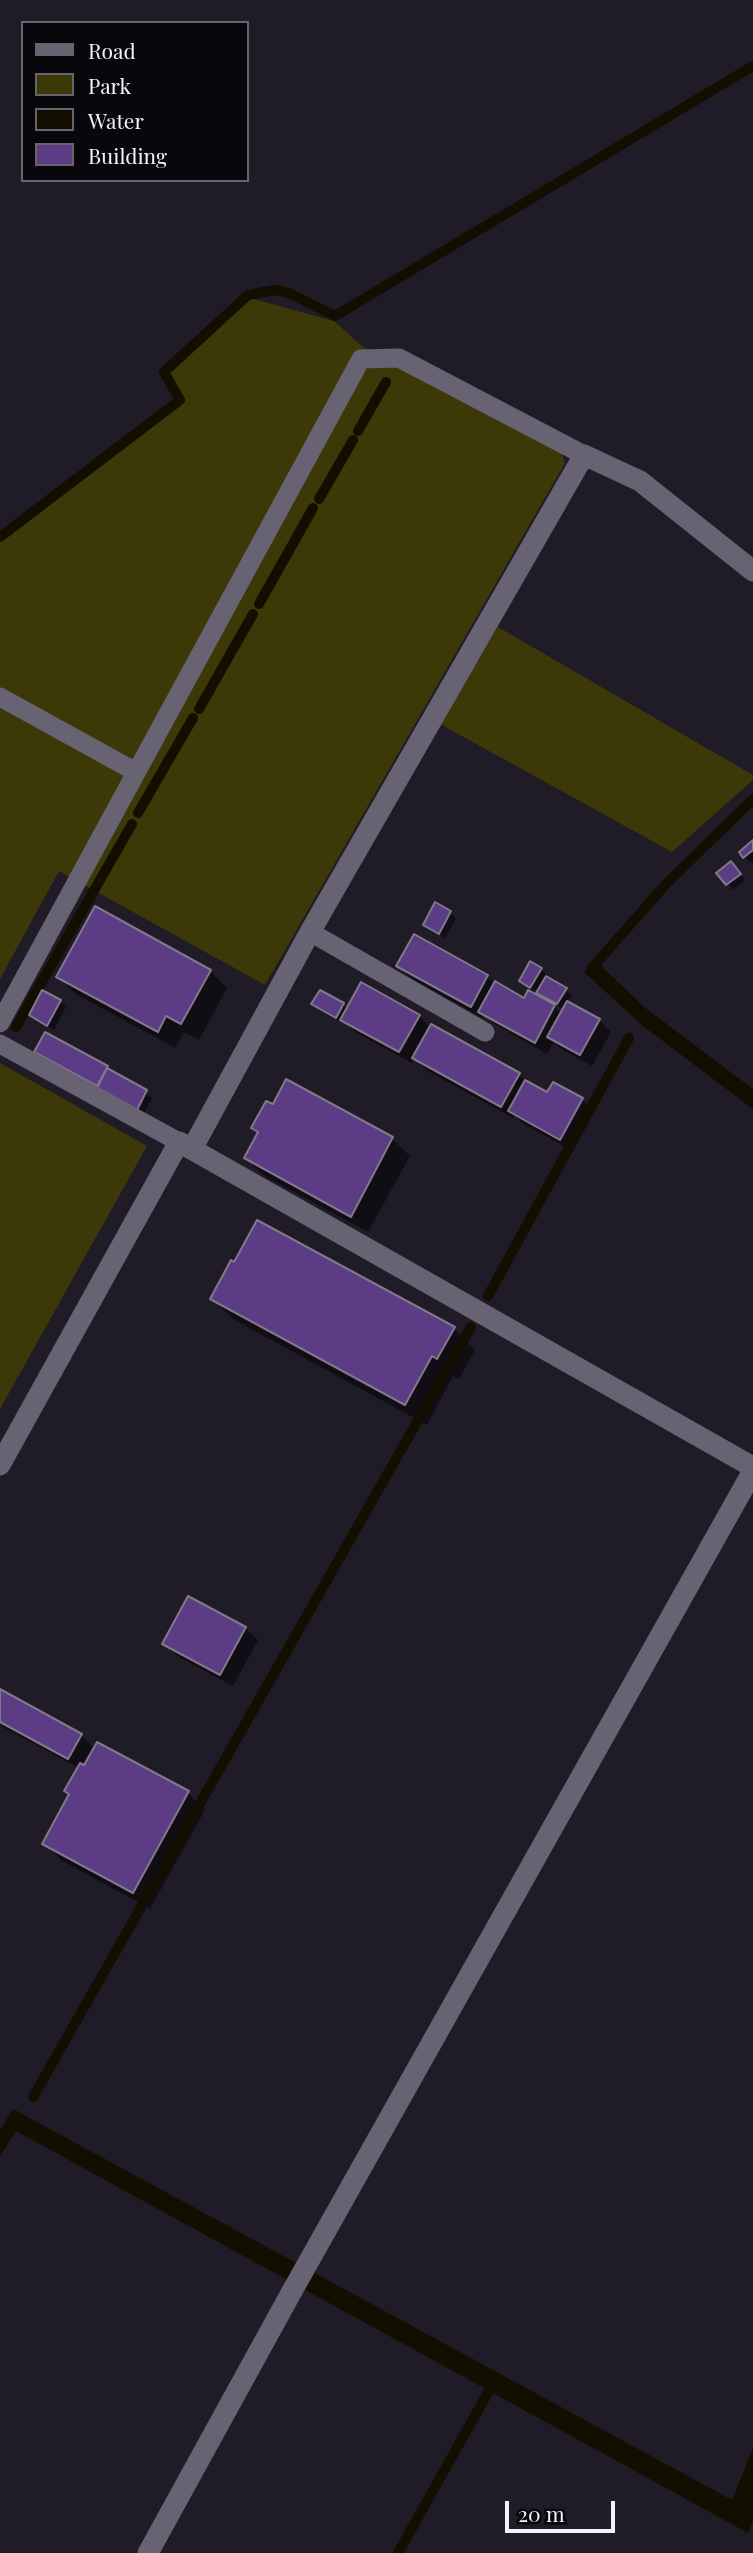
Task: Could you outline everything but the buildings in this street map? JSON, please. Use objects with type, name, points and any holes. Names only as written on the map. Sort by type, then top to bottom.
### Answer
[{"type":"street","points":[[0,1465],[584,455],[640,481],[753,570]]},
{"type":"street","points":[[148,2553],[753,1469],[186,1145]]},
{"type":"lane","points":[[0,1023],[360,359],[399,358],[584,455]]},
{"type":"lane","points":[[0,697],[136,772]]},
{"type":"lane","points":[[310,932],[485,1032]]},
{"type":"lane","points":[[0,1044],[186,1145]]},
{"type":"green space","points":[[250,298],[334,321],[363,347],[562,454],[565,463],[265,985],[59,871],[0,979],[0,542],[183,401],[167,373]]},
{"type":"green space","points":[[498,627],[753,775],[753,780],[672,852],[440,724]]},
{"type":"green space","points":[[0,1063],[147,1146],[0,1409]]},
{"type":"water","points":[[595,960],[644,1007],[753,1089],[753,1109],[643,1026],[584,972]]},
{"type":"water","points":[[13,2109],[732,2500],[753,2448],[753,2521],[748,2533],[16,2131],[0,2156],[0,2130]]},
{"type":"waterway","points":[[0,537],[180,400],[164,372],[248,295],[275,290],[289,293],[335,316],[753,66]]},
{"type":"waterway","points":[[358,431],[386,382]]},
{"type":"waterway","points":[[319,499],[353,440]]},
{"type":"waterway","points":[[259,604],[313,508]]},
{"type":"waterway","points":[[199,709],[253,614]]},
{"type":"waterway","points":[[138,813],[193,718]]},
{"type":"waterway","points":[[596,972],[592,968],[666,884],[753,799]]},
{"type":"waterway","points":[[16,1027],[132,824]]},
{"type":"waterway","points":[[488,1296],[629,1038]]},
{"type":"waterway","points":[[33,2097],[471,1327]]},
{"type":"waterway","points":[[398,2553],[495,2380]]}]
